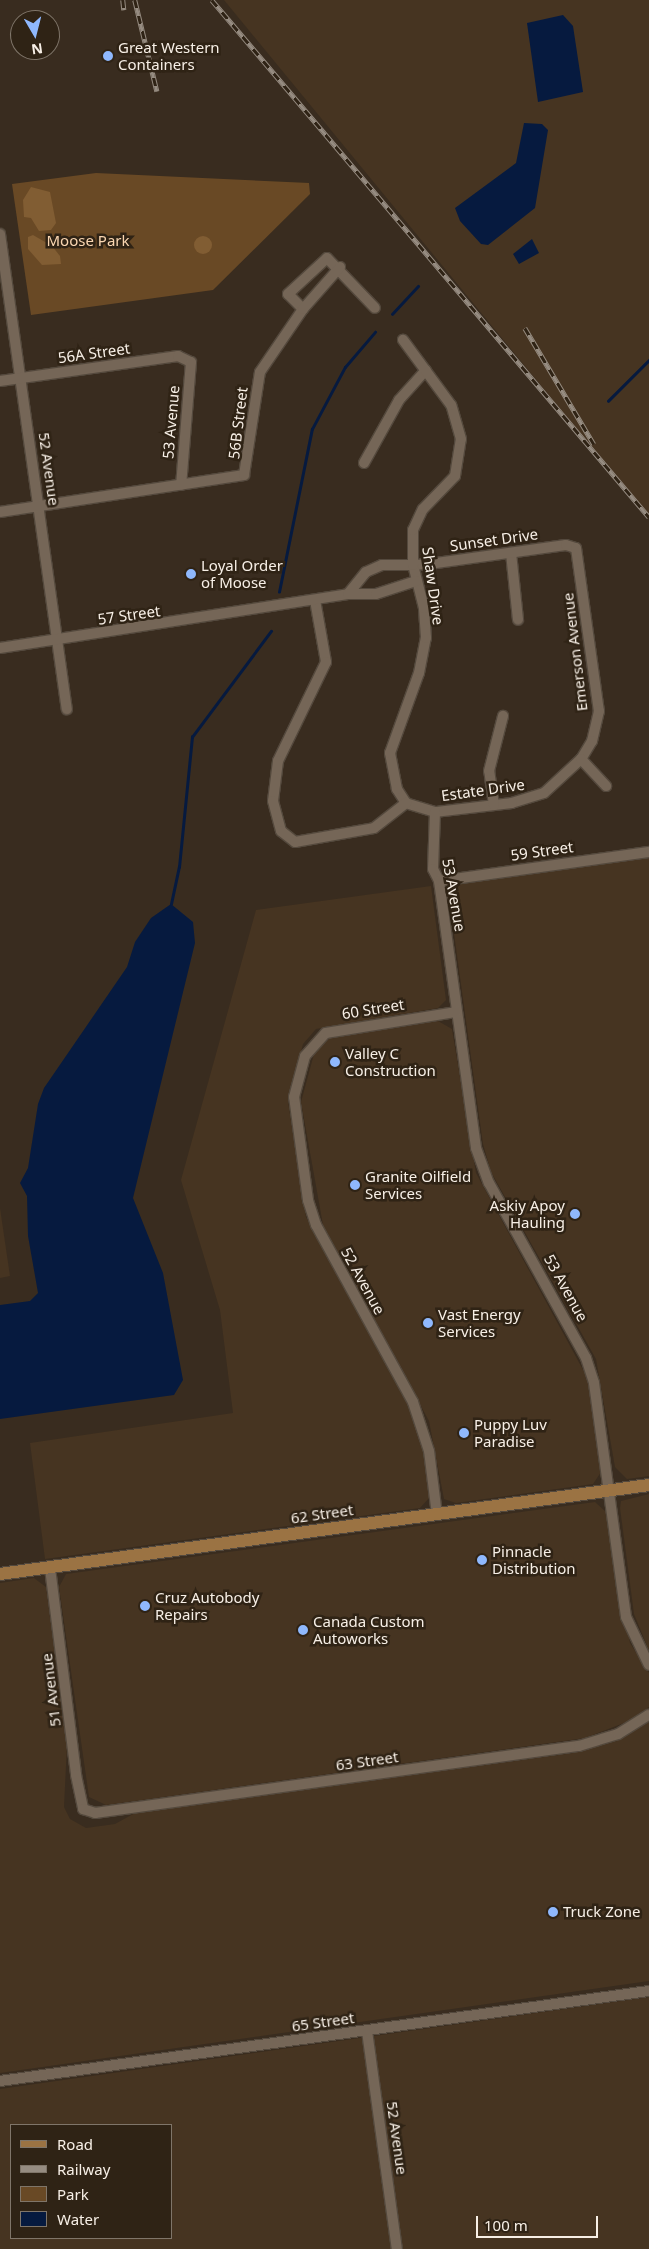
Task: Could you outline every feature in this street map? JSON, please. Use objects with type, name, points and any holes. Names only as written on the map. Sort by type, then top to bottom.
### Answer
[{"type":"main road","name":"62 Street","points":[[0,1574],[649,1485]]},
{"type":"street","name":"52 Avenue","points":[[0,234],[67,709]]},
{"type":"street","points":[[303,309],[288,294],[327,258],[340,268],[375,308]]},
{"type":"street","name":"56B Street","points":[[0,512],[244,475],[260,372],[303,309],[340,268]]},
{"type":"street","name":"Shaw Drive","points":[[402,340],[426,370],[459,421],[461,458],[450,484],[416,519],[412,565],[424,608],[423,655],[390,753],[390,772],[406,802]]},
{"type":"street","name":"56A Street","points":[[0,381],[178,356],[191,362]]},
{"type":"street","name":"53 Avenue","points":[[181,485],[191,362]]},
{"type":"street","points":[[364,463],[399,400],[426,370]]},
{"type":"street","name":"Sunset Drive","points":[[348,594],[366,572],[382,565],[412,565],[566,545]]},
{"type":"street","name":"Emerson Avenue","points":[[566,545],[576,548],[579,557],[599,711],[592,741],[581,759]]},
{"type":"street","points":[[510,553],[518,620]]},
{"type":"street","points":[[416,581],[376,594],[348,594],[315,600],[326,662],[278,761],[273,795],[281,831],[295,842],[374,828],[406,802],[435,812]]},
{"type":"street","name":"57 Street","points":[[0,648],[315,600]]},
{"type":"street","points":[[494,805],[489,770],[503,716]]},
{"type":"street","points":[[581,759],[606,786]]},
{"type":"street","name":"Estate Drive","points":[[435,812],[494,805],[544,793],[581,759]]},
{"type":"street","name":"53 Avenue","points":[[435,812],[431,847],[439,880],[456,1012],[483,1170],[586,1358],[610,1490],[626,1617],[649,1665]]},
{"type":"street","name":"59 Street","points":[[439,880],[649,852]]},
{"type":"street","name":"60 Street","points":[[305,1056],[326,1032],[456,1012]]},
{"type":"street","name":"52 Avenue","points":[[305,1056],[294,1097],[308,1200],[323,1241],[413,1402],[429,1451],[437,1515]]},
{"type":"street","name":"51 Avenue","points":[[50,1568],[83,1809]]},
{"type":"street","name":"63 Street","points":[[83,1809],[107,1813],[579,1746],[618,1734],[649,1716]]},
{"type":"street","name":"65 Street","points":[[0,2081],[367,2032],[649,1991]]},
{"type":"street","name":"52 Avenue","points":[[367,2032],[397,2249]]},
{"type":"shaded area","points":[[224,0],[649,0],[649,517]]},
{"type":"shaded area","points":[[31,187],[50,192],[56,223],[51,230],[39,231],[31,218],[24,217],[23,200]]},
{"type":"shaded area","points":[[33,235],[52,246],[60,256],[61,264],[42,265],[28,249],[28,237]]},
{"type":"shaded area","points":[[199,236],[207,236],[212,241],[210,252],[199,254],[194,249],[194,241]]},
{"type":"shaded area","points":[[649,856],[649,1476],[627,1479],[615,1467],[596,1359],[491,1172],[483,1144],[449,897],[461,884]]},
{"type":"shaded area","points":[[431,886],[446,1000],[438,1008],[316,1029],[303,1044],[288,1102],[306,1217],[406,1399],[424,1453],[430,1497],[420,1508],[45,1559],[30,1443],[233,1413],[220,1310],[181,1180],[256,910]]},
{"type":"shaded area","points":[[438,1021],[452,1029],[476,1173],[588,1379],[601,1472],[593,1484],[456,1503],[444,1499],[429,1421],[323,1225],[301,1102],[314,1054],[333,1035]]},
{"type":"shaded area","points":[[0,1208],[10,1276],[0,1278]]},
{"type":"shaded area","points":[[649,1494],[649,1651],[634,1614],[620,1508],[621,1501]]},
{"type":"shaded area","points":[[595,1502],[606,1512],[630,1643],[649,1673],[649,1707],[629,1721],[585,1738],[106,1805],[89,1797],[59,1587],[66,1574]]},
{"type":"shaded area","points":[[34,1578],[46,1587],[67,1745],[64,1807],[70,1819],[86,1828],[115,1824],[135,1813],[573,1753],[617,1741],[649,1722],[649,1981],[0,2073],[0,1583]]},
{"type":"shaded area","points":[[649,1997],[649,2249],[0,2249],[0,2089]]},
{"type":"green space","name":"Moose Park","points":[[96,173],[309,183],[310,194],[213,290],[31,315],[12,184]]},
{"type":"water","points":[[563,15],[573,26],[583,92],[538,102],[527,23]]},
{"type":"water","points":[[524,123],[542,124],[548,130],[535,208],[488,245],[481,244],[460,221],[455,208],[516,163]]},
{"type":"water","points":[[532,239],[539,253],[519,264],[513,254]]},
{"type":"water","points":[[171,904],[193,922],[195,943],[133,1198],[163,1273],[183,1380],[174,1395],[0,1419],[0,1305],[30,1301],[38,1293],[28,1236],[27,1196],[20,1183],[28,1168],[38,1104],[44,1088],[127,967],[135,942],[151,918]]},
{"type":"waterway","points":[[392,314],[418,286]]},
{"type":"waterway","points":[[279,592],[312,429],[345,367],[375,332]]},
{"type":"waterway","points":[[608,401],[649,360]]},
{"type":"waterway","points":[[171,904],[179,867],[192,737],[271,631]]},
{"type":"railway","points":[[123,0],[124,10]]},
{"type":"railway","points":[[135,0],[157,91]]},
{"type":"railway","points":[[212,0],[649,517]]},
{"type":"railway","points":[[525,328],[594,444]]},
{"type":"place","name":"Great Western Containers","points":[[108,56]]},
{"type":"place","name":"Loyal Order of Moose","points":[[191,574]]},
{"type":"place","name":"Valley C Construction","points":[[335,1062]]},
{"type":"place","name":"Granite Oilfield Services","points":[[355,1185]]},
{"type":"place","name":"Askiy Apoy Hauling","points":[[575,1214]]},
{"type":"place","name":"Vast Energy Services","points":[[428,1323]]},
{"type":"place","name":"Puppy Luv Paradise","points":[[464,1433]]},
{"type":"place","name":"Pinnacle Distribution","points":[[482,1560]]},
{"type":"place","name":"Cruz Autobody Repairs","points":[[145,1606]]},
{"type":"place","name":"Canada Custom Autoworks","points":[[303,1630]]},
{"type":"place","name":"Truck Zone","points":[[553,1912]]}]
